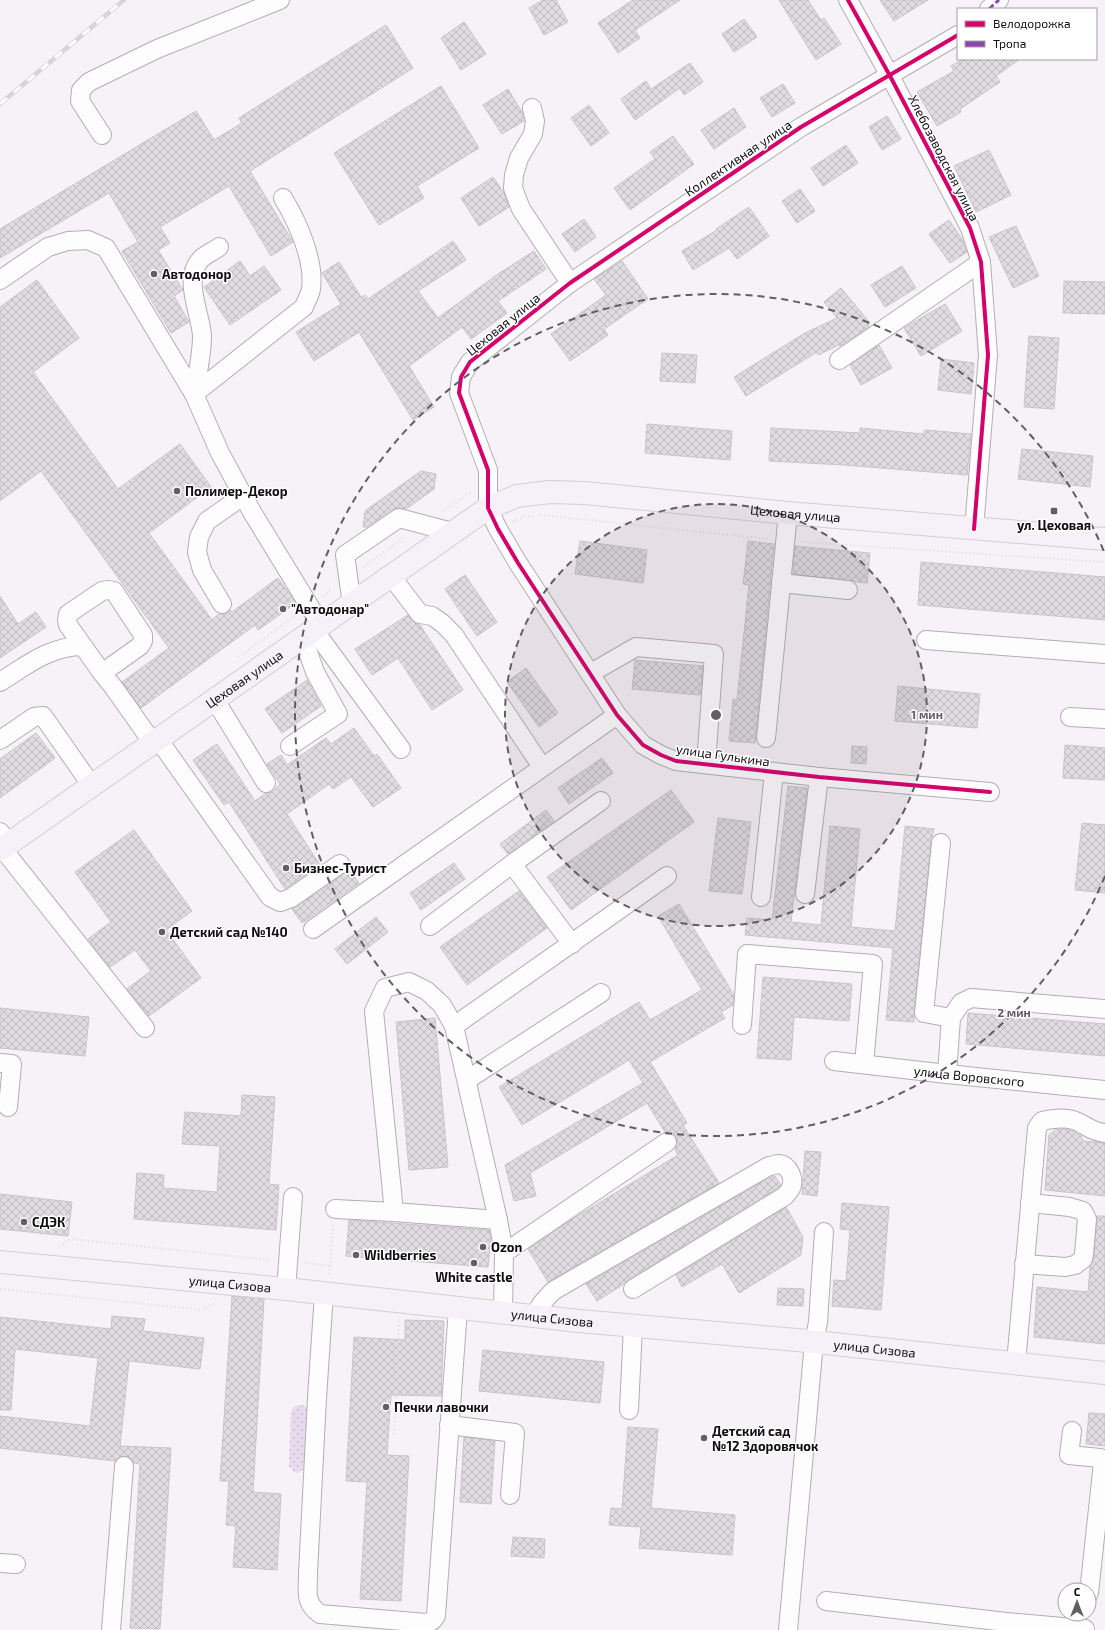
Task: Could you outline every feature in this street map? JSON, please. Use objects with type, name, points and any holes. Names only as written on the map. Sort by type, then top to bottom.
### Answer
[{"type":"main road","name":"Цеховая улица","points":[[3,843],[92,786],[452,532],[488,508],[517,496],[550,492],[584,493],[788,513],[1105,539]]},
{"type":"main road","name":"улица Сизова","points":[[0,1262],[286,1289],[326,1288],[458,1308],[633,1326],[814,1342],[1105,1373]]},
{"type":"street","points":[[102,135],[80,101],[81,90],[89,82],[157,49],[280,0]]},
{"type":"street","name":"Хлебозаводская улица","points":[[848,0],[970,228],[981,262],[988,355],[974,529]]},
{"type":"street","points":[[990,8],[999,0]]},
{"type":"street","name":"Коллективная улица","points":[[634,239],[801,127],[957,36]]},
{"type":"street","points":[[532,108],[536,121],[533,134],[519,158],[514,175],[513,188],[521,209],[570,283]]},
{"type":"street","points":[[194,394],[304,306],[311,289],[310,266],[296,219],[283,198]]},
{"type":"street","name":"Цеховая улица","points":[[488,508],[488,470],[459,393],[461,377],[470,362],[570,283],[634,239]]},
{"type":"street","points":[[0,280],[48,247],[68,242],[88,240],[106,248],[194,394],[220,453],[311,632],[400,749]]},
{"type":"street","points":[[194,394],[202,336],[193,292],[194,272],[201,259],[219,247]]},
{"type":"street","points":[[839,360],[981,262]]},
{"type":"street","points":[[222,604],[202,570],[197,552],[199,537],[207,521],[243,496]]},
{"type":"street","name":"улица Гулькина","points":[[488,508],[498,529],[518,563],[617,715],[644,745],[661,755],[676,761],[819,777],[990,792]]},
{"type":"street","points":[[766,738],[788,513]]},
{"type":"street","points":[[352,604],[345,555],[399,518],[452,532]]},
{"type":"street","points":[[391,576],[420,614],[432,616],[442,623],[454,635],[542,767]]},
{"type":"street","points":[[781,584],[848,590]]},
{"type":"street","points":[[102,673],[140,646],[143,641],[143,635],[114,591],[108,590],[102,591],[68,614],[68,625],[102,673],[156,741],[270,897],[280,902],[291,898],[340,864]]},
{"type":"street","points":[[290,746],[338,714],[315,672],[308,652],[311,632]]},
{"type":"street","points":[[926,640],[1105,654]]},
{"type":"street","points":[[0,682],[26,665],[54,650],[70,646],[83,646]]},
{"type":"street","points":[[590,673],[636,647],[714,654],[706,764]]},
{"type":"street","points":[[215,700],[266,783]]},
{"type":"street","points":[[313,929],[617,715]]},
{"type":"street","points":[[0,740],[34,717],[42,716],[92,786]]},
{"type":"street","points":[[1070,716],[1105,719]]},
{"type":"street","points":[[761,897],[774,772]]},
{"type":"street","points":[[805,894],[819,777]]},
{"type":"street","points":[[430,926],[512,864],[601,801]]},
{"type":"street","points":[[941,842],[924,1013],[951,1018]]},
{"type":"street","points":[[3,843],[145,1028]]},
{"type":"street","points":[[512,864],[572,944]]},
{"type":"street","points":[[454,1026],[667,876]]},
{"type":"street","points":[[742,1025],[747,954],[874,964],[864,1064]]},
{"type":"street","points":[[394,1212],[374,1011],[385,988],[409,982],[427,990],[442,1005],[454,1026],[504,1252],[503,1312]]},
{"type":"street","points":[[467,1080],[601,993]]},
{"type":"street","points":[[947,1074],[951,1018],[961,1003],[971,998],[1105,1009]]},
{"type":"street","name":"улица Воровского","points":[[834,1061],[1105,1090]]},
{"type":"street","points":[[0,1063],[12,1064],[8,1107]]},
{"type":"street","points":[[1016,1363],[1037,1128],[1042,1121],[1052,1118],[1073,1120],[1095,1132],[1105,1133]]},
{"type":"street","points":[[504,1252],[667,1142]]},
{"type":"street","points":[[534,1316],[542,1303],[553,1291],[769,1166],[778,1164],[785,1166],[790,1172],[792,1181],[791,1188],[785,1196],[633,1289]]},
{"type":"street","points":[[286,1289],[293,1196]]},
{"type":"street","points":[[1024,1264],[1064,1267],[1075,1264],[1083,1259],[1087,1219],[1083,1211],[1070,1207],[1030,1203]]},
{"type":"street","points":[[335,1209],[498,1220]]},
{"type":"street","points":[[788,1630],[814,1342],[818,1322],[824,1232]]},
{"type":"street","points":[[326,1288],[309,1529],[308,1601],[313,1609],[320,1614],[426,1623],[432,1621],[436,1616],[458,1308]]},
{"type":"street","points":[[629,1410],[633,1326]]},
{"type":"street","points":[[449,1424],[515,1433],[510,1495]]},
{"type":"street","points":[[1072,1431],[1069,1455],[1100,1458],[1103,1462],[1090,1582]]},
{"type":"street","points":[[112,1630],[124,1466]]},
{"type":"street","points":[[826,1601],[1006,1626],[1088,1624]]},
{"type":"path","points":[[498,529],[524,517],[540,515],[785,540],[1105,562]]},
{"type":"path","points":[[326,1288],[330,1266],[335,1209]]},
{"type":"path","points":[[53,1246],[60,1247],[70,1239],[330,1266]]},
{"type":"path","points":[[394,1434],[400,1313]]},
{"type":"shaded area","points":[[298,1405],[305,1406],[308,1412],[305,1468],[298,1473],[294,1472],[289,1466],[291,1411]]},
{"type":"building","points":[[543,0],[556,0],[568,22],[544,35],[529,8]]},
{"type":"building","points":[[633,0],[680,0],[635,30],[640,38],[618,53],[598,23]]},
{"type":"building","points":[[779,0],[808,0],[821,20],[824,18],[841,44],[816,60]]},
{"type":"building","points":[[880,0],[928,0],[894,21]]},
{"type":"building","points":[[744,19],[757,37],[734,52],[722,34]]},
{"type":"building","points":[[464,22],[486,54],[461,70],[441,38]]},
{"type":"building","points":[[386,25],[413,68],[250,171],[293,242],[271,256],[229,186],[160,227],[170,243],[158,250],[183,290],[174,296],[189,322],[171,333],[122,251],[138,242],[109,193],[0,258],[0,229],[196,111],[214,140],[242,123],[239,118]]},
{"type":"building","points":[[961,60],[1019,60],[996,76],[1000,82],[960,109],[961,112],[937,126],[917,92],[954,71],[951,66]]},
{"type":"building","points":[[690,63],[703,82],[684,95],[680,88],[635,120],[621,99],[646,81],[651,89]]},
{"type":"building","points":[[783,84],[795,103],[772,117],[760,98]]},
{"type":"building","points":[[441,86],[479,148],[417,186],[424,198],[379,225],[334,153]]},
{"type":"building","points":[[508,89],[522,112],[524,121],[502,134],[483,105]]},
{"type":"building","points":[[589,105],[609,133],[591,146],[571,118]]},
{"type":"building","points":[[734,108],[746,127],[714,149],[701,130]]},
{"type":"building","points":[[887,116],[901,139],[882,150],[869,127]]},
{"type":"building","points":[[673,136],[694,164],[630,210],[614,188],[655,159],[650,152]]},
{"type":"building","points":[[846,145],[858,163],[823,186],[811,168]]},
{"type":"building","points":[[989,150],[1011,195],[976,212],[954,166]]},
{"type":"building","points":[[493,177],[504,193],[509,207],[479,226],[461,198]]},
{"type":"building","points":[[800,189],[815,211],[797,223],[782,201]]},
{"type":"building","points":[[749,207],[769,236],[737,259],[729,248],[693,270],[682,251],[717,230],[716,229]]},
{"type":"building","points":[[584,219],[596,237],[575,252],[562,234]]},
{"type":"building","points":[[949,220],[962,239],[967,252],[950,263],[929,234]]},
{"type":"building","points":[[1016,226],[1039,276],[1013,288],[989,237]]},
{"type":"building","points":[[453,241],[466,260],[418,291],[438,318],[498,274],[534,251],[546,269],[498,301],[507,313],[471,339],[462,327],[409,366],[434,407],[413,420],[359,332],[314,361],[296,332],[341,304],[322,273],[339,262],[361,297],[365,295],[368,299]]},
{"type":"building","points":[[240,261],[250,276],[264,266],[281,290],[230,325],[204,287]]},
{"type":"building","points":[[622,261],[648,299],[604,329],[608,335],[570,361],[551,334],[606,295],[594,279]]},
{"type":"building","points":[[902,266],[916,288],[885,307],[871,285]]},
{"type":"building","points":[[37,280],[79,338],[33,372],[118,489],[180,444],[211,487],[149,533],[212,620],[219,614],[227,613],[230,610],[232,612],[278,578],[296,603],[258,630],[255,625],[141,708],[122,682],[169,648],[41,471],[0,501],[0,307]]},
{"type":"building","points":[[1064,281],[1105,282],[1105,314],[1063,313]]},
{"type":"building","points":[[841,288],[870,323],[868,325],[869,327],[840,346],[839,345],[818,355],[817,352],[746,396],[734,377],[805,333],[837,318],[824,302]]},
{"type":"building","points":[[945,304],[962,331],[921,356],[904,328]]},
{"type":"building","points":[[1029,336],[1059,338],[1054,409],[1024,407]]},
{"type":"building","points":[[879,345],[892,368],[861,385],[850,365]]},
{"type":"building","points":[[662,353],[697,355],[695,383],[660,381]]},
{"type":"building","points":[[941,359],[974,363],[971,394],[938,390]]},
{"type":"building","points":[[647,424],[732,431],[730,460],[645,453]]},
{"type":"building","points":[[771,428],[860,433],[860,428],[924,434],[925,430],[971,434],[967,475],[844,465],[769,461]]},
{"type":"building","points":[[1022,449],[1093,456],[1090,487],[1018,479]]},
{"type":"building","points":[[421,471],[436,474],[434,489],[406,509],[393,509],[367,527],[363,527],[365,511]]},
{"type":"building","points":[[580,541],[647,550],[643,583],[575,574]]},
{"type":"building","points":[[748,541],[774,544],[755,743],[729,741],[733,699],[737,700],[749,585],[743,584]]},
{"type":"building","points":[[795,546],[870,553],[867,583],[793,574]]},
{"type":"building","points":[[921,562],[1105,577],[1105,620],[918,605]]},
{"type":"building","points":[[465,575],[497,622],[477,636],[445,589]]},
{"type":"building","points":[[0,596],[18,624],[36,612],[46,627],[0,658]]},
{"type":"building","points":[[408,615],[412,621],[420,625],[463,690],[432,710],[398,658],[372,675],[355,649]]},
{"type":"building","points":[[635,660],[703,666],[700,695],[632,689]]},
{"type":"building","points":[[526,668],[558,713],[539,727],[507,682]]},
{"type":"building","points":[[307,680],[321,706],[282,733],[265,709]]},
{"type":"building","points":[[898,686],[980,694],[977,728],[895,721]]},
{"type":"building","points":[[354,728],[374,756],[377,754],[401,788],[373,807],[351,777],[333,789],[329,784],[287,814],[320,865],[285,889],[229,802],[224,805],[193,760],[217,744],[255,801],[266,793],[272,792],[280,784],[267,764],[281,755],[287,765],[326,738],[331,744]]},
{"type":"building","points":[[36,733],[55,758],[0,798],[0,759]]},
{"type":"building","points":[[1065,745],[1105,748],[1105,780],[1063,778]]},
{"type":"building","points":[[852,746],[867,747],[866,764],[851,763]]},
{"type":"building","points":[[602,758],[613,773],[569,804],[558,788]]},
{"type":"building","points":[[788,786],[807,788],[791,922],[821,925],[830,826],[860,829],[851,927],[895,931],[905,826],[934,829],[931,842],[914,1022],[886,1020],[893,948],[745,935],[747,918],[772,920]]},
{"type":"building","points":[[671,790],[694,822],[571,910],[547,877]]},
{"type":"building","points":[[546,810],[554,821],[508,854],[500,844]]},
{"type":"building","points":[[718,818],[751,822],[742,894],[709,891]]},
{"type":"building","points":[[1082,823],[1105,825],[1105,893],[1075,890]]},
{"type":"building","points":[[134,830],[192,911],[166,930],[201,978],[149,1016],[127,989],[151,971],[135,950],[110,967],[88,939],[111,922],[75,872]]},
{"type":"building","points":[[454,863],[465,879],[421,910],[410,893]]},
{"type":"building","points":[[349,870],[359,883],[302,923],[292,909]]},
{"type":"building","points":[[519,891],[547,928],[467,985],[440,947]]},
{"type":"building","points":[[679,904],[734,995],[733,1005],[721,1012],[725,1018],[650,1062],[687,1123],[683,1125],[719,1183],[548,1282],[528,1249],[574,1218],[678,1155],[675,1149],[677,1141],[676,1136],[672,1133],[665,1132],[647,1103],[530,1173],[536,1196],[514,1201],[505,1165],[643,1083],[629,1060],[522,1125],[499,1087],[639,1002],[650,1020],[702,990],[658,916]]},
{"type":"building","points":[[376,917],[388,932],[347,964],[335,949]]},
{"type":"building","points":[[763,977],[852,984],[849,1021],[794,1017],[791,1060],[757,1058]]},
{"type":"building","points":[[0,1008],[89,1017],[85,1056],[0,1048]]},
{"type":"building","points":[[968,1013],[1105,1024],[1105,1056],[966,1044]]},
{"type":"building","points":[[435,1018],[448,1167],[409,1170],[396,1022]]},
{"type":"building","points":[[242,1095],[275,1097],[269,1184],[279,1185],[276,1230],[134,1219],[137,1173],[164,1175],[163,1188],[217,1192],[220,1146],[182,1144],[185,1112],[241,1116]]},
{"type":"building","points":[[1056,1129],[1073,1131],[1081,1136],[1083,1141],[1105,1143],[1105,1196],[1045,1190],[1049,1135]]},
{"type":"building","points":[[805,1151],[821,1152],[817,1196],[802,1194]]},
{"type":"building","points":[[772,1176],[775,1176],[781,1185],[778,1188],[628,1280],[597,1301],[586,1284]]},
{"type":"building","points":[[0,1194],[72,1202],[68,1236],[0,1229]]},
{"type":"building","points":[[842,1203],[889,1207],[881,1310],[832,1306],[834,1280],[846,1281],[850,1230],[840,1229]]},
{"type":"building","points":[[786,1207],[803,1237],[801,1255],[739,1293],[722,1264],[682,1287],[676,1275]]},
{"type":"building","points":[[1097,1216],[1105,1216],[1105,1344],[1034,1337],[1037,1287],[1088,1292],[1090,1266],[1094,1255]]},
{"type":"building","points":[[349,1220],[489,1230],[491,1238],[488,1267],[346,1256]]},
{"type":"building","points":[[778,1288],[804,1289],[803,1306],[777,1305]]},
{"type":"building","points":[[232,1296],[264,1299],[253,1492],[281,1494],[277,1570],[233,1567],[236,1526],[226,1525],[229,1481],[220,1481]]},
{"type":"building","points":[[112,1316],[145,1319],[143,1331],[204,1338],[200,1369],[129,1361],[120,1446],[171,1448],[160,1629],[130,1628],[140,1464],[134,1463],[130,1458],[125,1456],[119,1457],[115,1461],[0,1448],[0,1416],[90,1426],[98,1358],[15,1349],[11,1410],[0,1410],[0,1317],[111,1329]]},
{"type":"building","points":[[405,1320],[444,1321],[441,1396],[391,1395],[387,1455],[409,1456],[401,1601],[360,1599],[367,1482],[346,1481],[354,1337],[405,1340]]},
{"type":"building","points":[[483,1350],[604,1362],[600,1403],[479,1391]]},
{"type":"building","points":[[1089,1413],[1105,1414],[1105,1446],[1086,1444]]},
{"type":"building","points":[[628,1427],[658,1429],[651,1508],[735,1515],[732,1555],[639,1548],[641,1527],[609,1525],[611,1508],[622,1509]]},
{"type":"building","points":[[464,1437],[495,1441],[491,1504],[460,1502]]},
{"type":"building","points":[[513,1537],[545,1539],[544,1558],[511,1556]]},
{"type":"railway","points":[[0,104],[124,0]]},
{"type":"marked path","points":[[990,8],[999,0]]},
{"type":"cycle path","points":[[848,0],[970,228],[981,262],[988,355],[974,529]]},
{"type":"cycle path","points":[[957,36],[801,127],[570,283],[470,362],[461,377],[459,393],[488,470],[488,508],[498,529],[518,563],[617,715],[643,745],[676,761],[819,777],[990,792]]},
{"type":"place","name":"Автодонор","points":[[154,274]]},
{"type":"place","name":"Полимер-Декор","points":[[177,491]]},
{"type":"place","name":"ул. Цеховая","points":[[1054,511]]},
{"type":"place","name":"\"Автодонар\"","points":[[283,609]]},
{"type":"place","name":"Бизнес-Турист","points":[[286,868]]},
{"type":"place","name":"Детский сад №140","points":[[162,932]]},
{"type":"place","name":"СДЭК","points":[[24,1222]]},
{"type":"place","name":"Ozon","points":[[483,1247]]},
{"type":"place","name":"Wildberries","points":[[356,1255]]},
{"type":"place","name":"White castle","points":[[474,1263]]},
{"type":"place","name":"Печки лавочки","points":[[386,1407]]},
{"type":"place","name":"Детский сад №12 Здоровячок","points":[[704,1438]]}]
